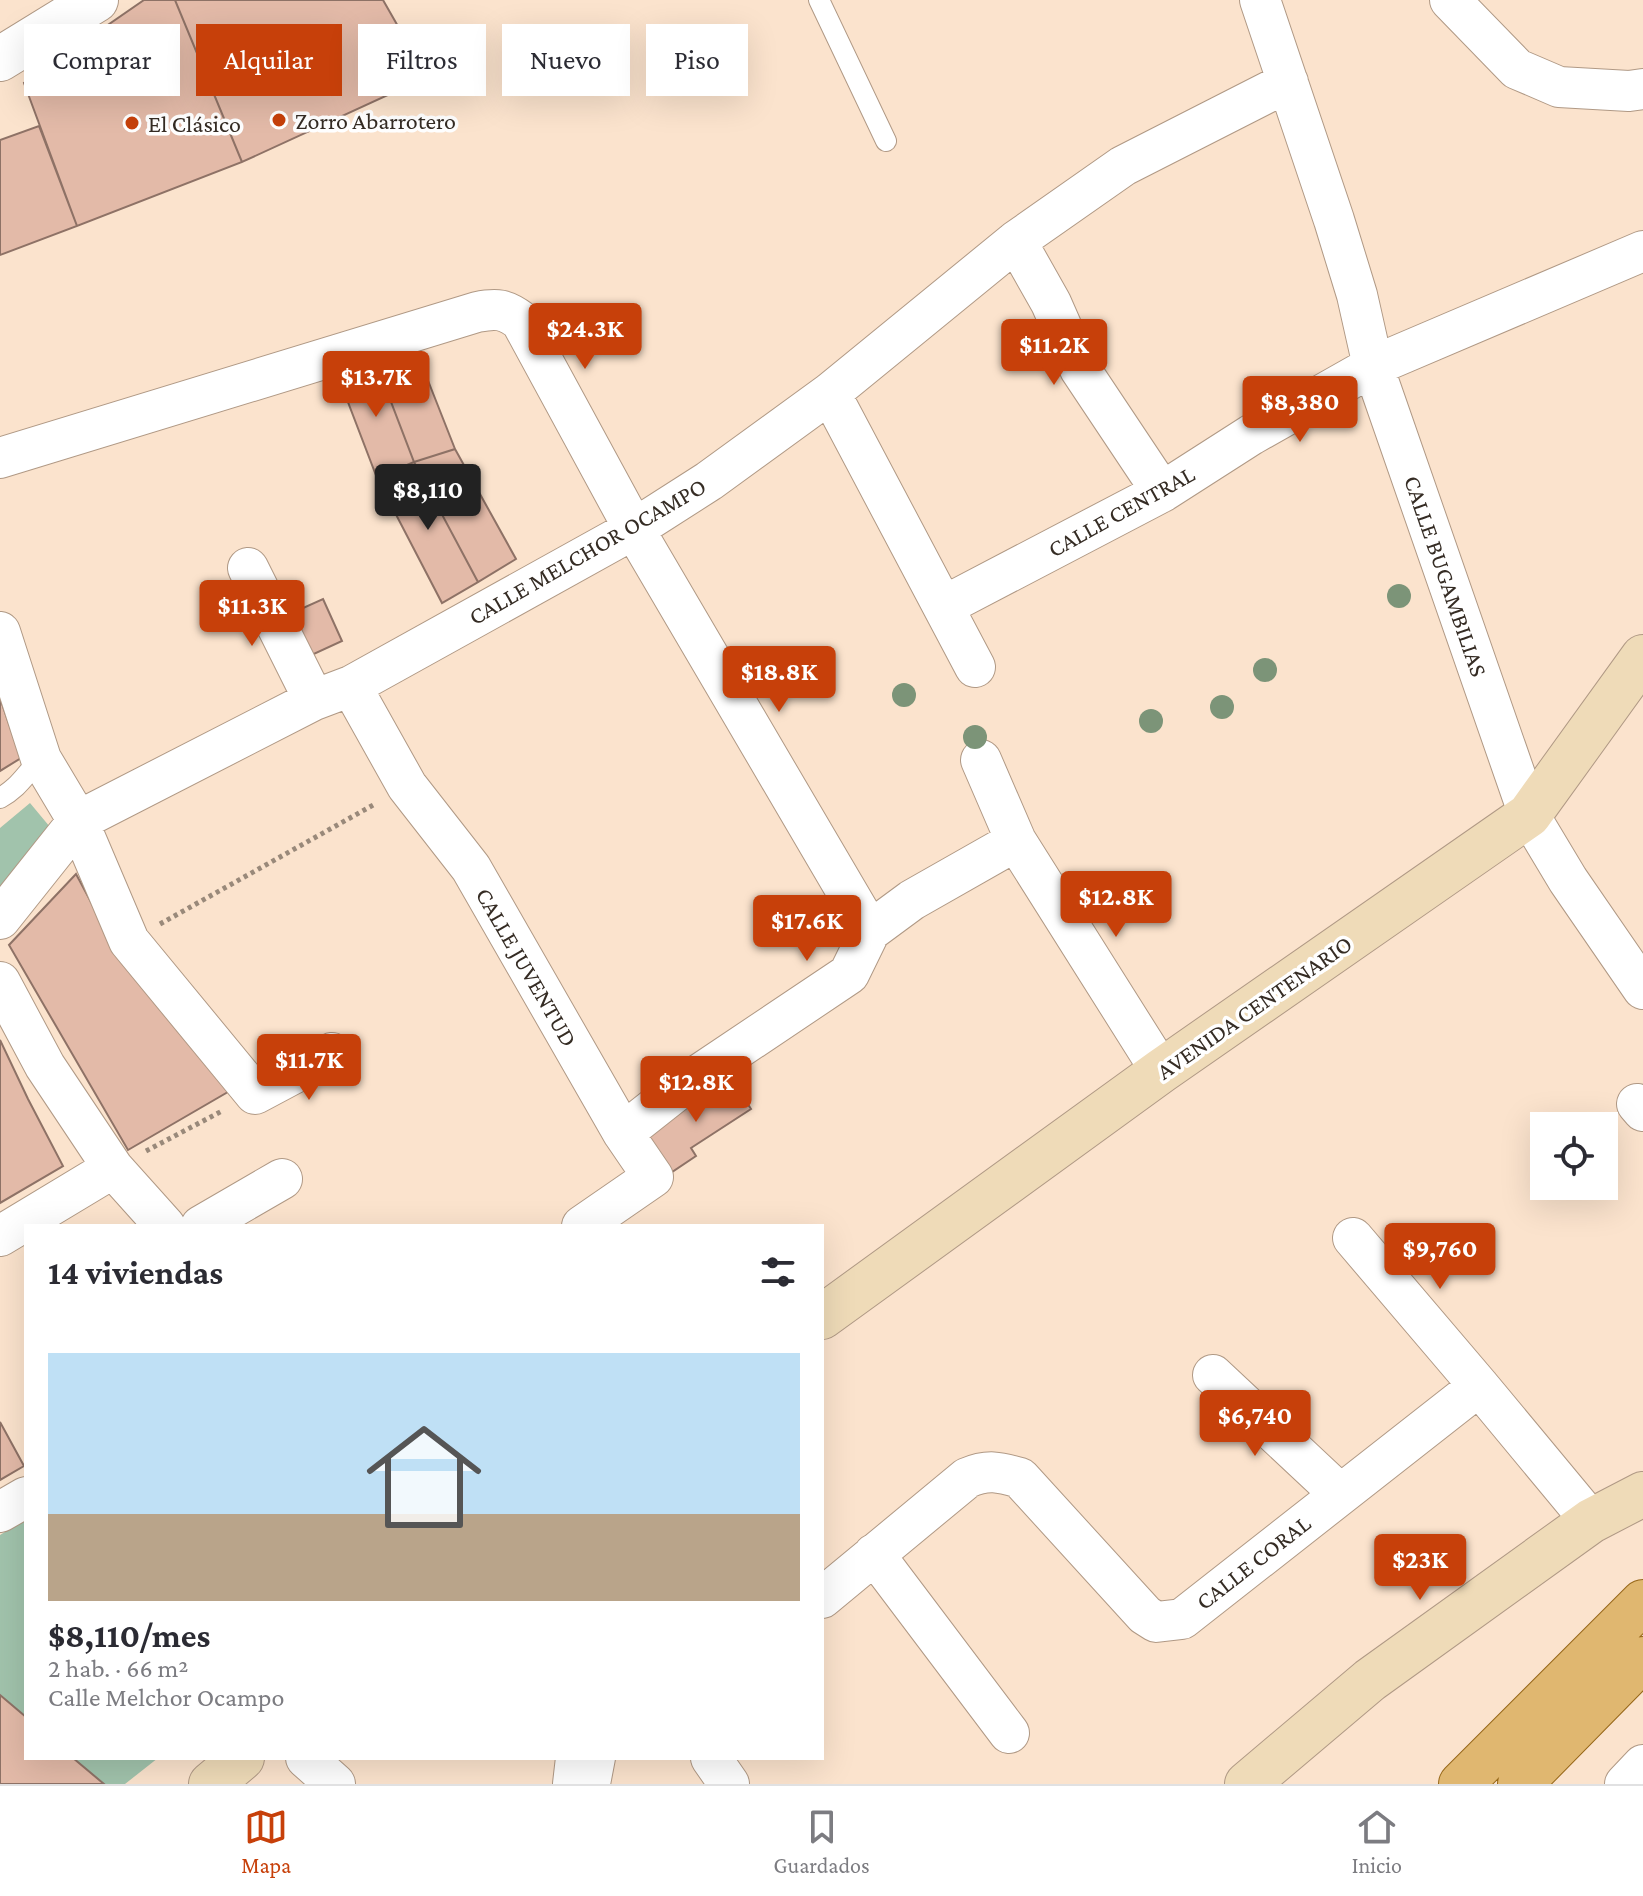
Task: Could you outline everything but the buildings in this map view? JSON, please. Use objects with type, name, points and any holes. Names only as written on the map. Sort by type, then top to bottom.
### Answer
[{"type":"main road","name":"AVENIDA CENTENARIO","points":[[824,1316],[1161,1071],[1529,815],[1643,657]]},
{"type":"main road","points":[[1247,1784],[1370,1680],[1591,1521],[1643,1494]]},
{"type":"main road","points":[[1461,1784],[1643,1602]]},
{"type":"main road","points":[[1520,1784],[1643,1659]]},
{"type":"main road","points":[[211,1784],[240,1760]]},
{"type":"street","points":[[0,59],[96,0]]},
{"type":"street","name":"CALLE BUGAMBILIAS","points":[[1260,0],[1334,220],[1357,295],[1373,366],[1529,815],[1568,880],[1643,989]]},
{"type":"street","points":[[1450,0],[1517,69],[1559,87],[1643,89]]},
{"type":"street","name":"CALLE MELCHOR OCAMPO","points":[[0,919],[78,821],[314,700],[351,686],[634,529],[709,481],[830,393],[1016,241],[1123,166],[1288,82]]},
{"type":"street","points":[[1016,241],[1051,303],[1080,369],[1162,492]]},
{"type":"street","name":"CALLE CENTRAL","points":[[944,606],[1162,492],[1251,435],[1373,366],[1643,251]]},
{"type":"street","points":[[0,458],[477,312],[493,309],[509,312],[521,321],[634,529],[870,931]]},
{"type":"street","points":[[830,393],[975,667]]},
{"type":"street","points":[[248,568],[314,700]]},
{"type":"street","points":[[0,632],[41,759],[78,821],[129,941],[255,1094],[332,1053]]},
{"type":"street","name":"CALLE JUVENTUD","points":[[351,686],[407,786],[471,868],[623,1133],[653,1177],[585,1224]]},
{"type":"street","points":[[981,760],[1016,841],[1161,1071]]},
{"type":"street","points":[[623,1133],[685,1084],[849,974],[870,931],[912,900],[1016,841]]},
{"type":"street","points":[[0,982],[45,1066],[113,1168],[163,1224]]},
{"type":"street","points":[[0,1236],[113,1168]]},
{"type":"street","points":[[204,1224],[282,1179]]},
{"type":"street","points":[[1353,1238],[1591,1521]]},
{"type":"street","points":[[1213,1375],[1340,1494]]},
{"type":"street","name":"CALLE CORAL","points":[[824,1596],[967,1478],[981,1472],[1000,1472],[1020,1478],[1145,1615],[1156,1622],[1182,1619],[1479,1386]]},
{"type":"street","points":[[0,1512],[24,1498]]},
{"type":"street","points":[[874,1554],[1009,1733]]},
{"type":"street","points":[[308,1760],[335,1784]]},
{"type":"street","points":[[573,1784],[576,1760]]},
{"type":"street","points":[[595,1784],[600,1760]]},
{"type":"street","points":[[712,1760],[729,1784]]},
{"type":"street","points":[[1625,1784],[1643,1765]]},
{"type":"lane","points":[[819,0],[886,141]]},
{"type":"lane","points":[[0,798],[16,789],[41,759]]},
{"type":"path","points":[[129,941],[407,786]]},
{"type":"path","points":[[113,1168],[255,1094]]},
{"type":"green space","points":[[30,803],[55,833],[0,886],[0,828]]},
{"type":"green space","points":[[24,1520],[24,1715],[0,1695],[0,1535]]},
{"type":"green space","points":[[75,1760],[155,1760],[125,1784],[104,1784]]},
{"type":"place","name":"Zorro Abarrotero","points":[[279,120]]},
{"type":"place","name":"El Clásico","points":[[132,123]]}]
